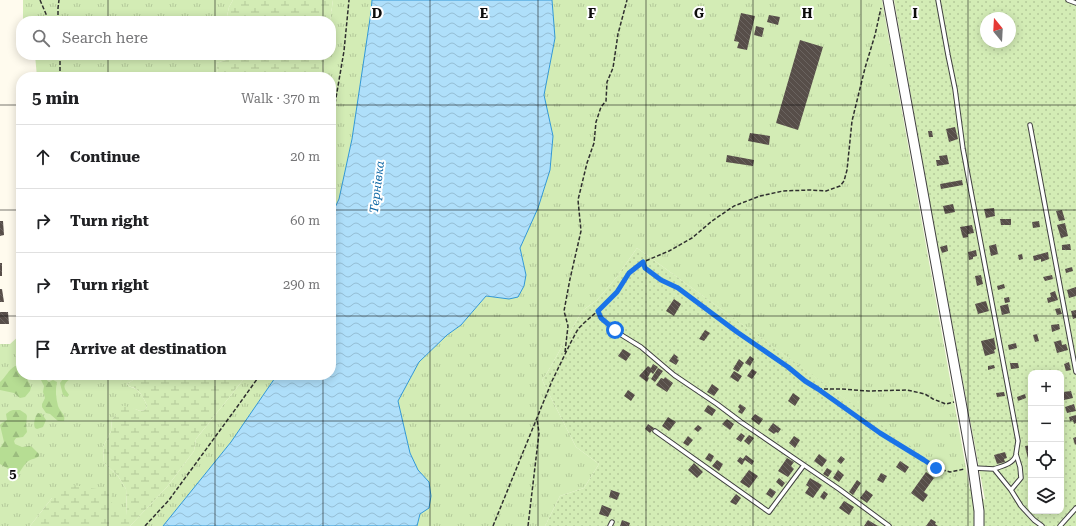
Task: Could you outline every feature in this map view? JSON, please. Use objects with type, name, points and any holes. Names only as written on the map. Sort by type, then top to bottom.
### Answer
[{"type":"street","points":[[888,0],[973,468],[979,511],[979,526]]},
{"type":"lane","points":[[938,0],[955,89],[963,149],[1018,441],[1015,459],[1008,464],[994,469],[973,468]]},
{"type":"lane","points":[[1068,0],[1076,3]]},
{"type":"lane","points":[[1030,125],[1076,372]]},
{"type":"lane","points":[[615,330],[641,347],[674,375],[839,489],[889,526]]},
{"type":"lane","points":[[655,431],[769,512],[804,465]]},
{"type":"lane","points":[[1011,490],[1021,478],[1020,467],[1016,454]]},
{"type":"lane","points":[[994,469],[1011,490],[1021,506],[1042,526]]},
{"type":"lane","points":[[1060,526],[1076,508]]},
{"type":"lane","points":[[610,526],[612,522]]},
{"type":"path","points":[[40,0],[47,16]]},
{"type":"path","points":[[58,16],[59,0]]},
{"type":"path","points":[[336,98],[344,51],[349,0]]},
{"type":"path","points":[[565,354],[568,326],[564,311],[581,231],[578,200],[587,162],[594,143],[596,122],[601,107],[606,101],[607,82],[613,68],[618,34],[628,0]]},
{"type":"path","points":[[494,526],[552,381],[578,329],[617,292],[629,273],[643,262],[669,251],[692,238],[712,221],[734,206],[760,196],[783,191],[826,191],[840,186],[844,181],[847,170],[852,121],[881,7]]},
{"type":"path","points":[[60,60],[60,72]]},
{"type":"path","points":[[643,262],[645,268],[661,280],[678,288],[737,332],[788,367],[805,381],[880,433],[936,468],[950,472],[973,468]]},
{"type":"path","points":[[598,311],[601,318],[615,330]]},
{"type":"path","points":[[145,526],[169,500],[256,380]]},
{"type":"path","points":[[818,389],[868,391],[907,390],[925,394],[946,404],[960,401]]},
{"type":"path","points":[[528,526],[539,433],[537,418]]},
{"type":"green space","points":[[23,0],[233,0],[229,7],[227,16],[23,16]]},
{"type":"green space","points":[[233,0],[333,0],[331,16],[227,16],[229,7]]},
{"type":"green space","points":[[333,0],[372,0],[352,139],[339,199],[336,205],[336,72],[323,72],[324,60],[336,60],[336,16],[331,16]]},
{"type":"green space","points":[[552,0],[882,0],[970,490],[637,248],[616,278],[597,300],[582,311],[542,380],[576,447],[599,464],[584,488],[560,496],[545,526],[417,526],[429,482],[418,470],[410,453],[398,401],[419,362],[447,335],[461,325],[486,296],[509,299],[526,275],[520,248],[538,208],[550,170],[553,136],[544,95],[555,38]]},
{"type":"green space","points":[[894,0],[1076,0],[1076,526],[545,526],[560,496],[584,488],[599,464],[576,447],[542,380],[582,311],[597,300],[616,278],[637,248],[985,500],[931,210]]},
{"type":"green space","points":[[35,60],[226,60],[216,63],[218,72],[37,72]]},
{"type":"green space","points":[[226,60],[324,60],[323,72],[218,72],[216,63]]},
{"type":"green space","points":[[16,339],[16,380],[133,380],[127,384],[140,392],[147,406],[145,410],[140,411],[131,408],[121,410],[112,419],[111,431],[103,447],[104,463],[118,476],[126,489],[127,516],[109,501],[52,498],[30,526],[0,526],[0,344],[10,344]]},
{"type":"green space","points":[[16,366],[16,380],[28,380],[31,387],[30,391],[25,397],[20,398],[14,393],[0,390],[0,382],[11,369]]},
{"type":"green space","points":[[41,380],[47,380],[49,382],[53,380],[57,382],[56,391],[58,406],[64,417],[64,421],[58,421],[50,414],[46,413],[42,407],[45,398],[43,392],[44,386]]},
{"type":"green space","points":[[62,380],[69,380],[64,387],[69,395],[67,397],[63,395],[60,383]]},
{"type":"green space","points":[[133,380],[243,380],[196,439],[194,451],[167,487],[130,526],[30,526],[52,498],[74,485],[108,491],[112,495],[110,501],[127,515],[126,489],[118,476],[104,463],[103,447],[111,431],[112,419],[120,410],[119,405],[140,411],[145,410],[147,406],[140,392],[127,384]]},
{"type":"green space","points":[[243,380],[274,380],[231,442],[163,526],[130,526],[167,487],[194,451],[196,439]]},
{"type":"green space","points":[[13,410],[20,410],[27,416],[27,432],[23,437],[16,438],[14,441],[15,444],[22,447],[30,446],[39,454],[38,457],[27,462],[17,476],[13,475],[7,468],[0,464],[0,448],[4,442],[0,425],[7,420],[6,414]]},
{"type":"green space","points":[[38,413],[42,414],[46,420],[43,427],[37,429],[34,426],[34,422]]},
{"type":"water","name":"Тернівка","points":[[372,0],[552,0],[555,38],[544,95],[553,136],[550,170],[538,208],[520,248],[526,275],[524,286],[518,297],[509,299],[486,296],[461,325],[447,335],[419,362],[398,401],[410,453],[418,470],[429,482],[431,496],[429,508],[420,514],[417,526],[163,526],[231,442],[274,380],[336,380],[336,205],[339,199],[352,139]]},
{"type":"building","points":[[741,13],[755,16],[747,50],[737,48],[739,42],[734,41]]},
{"type":"building","points":[[769,15],[780,17],[778,25],[767,22]]},
{"type":"building","points":[[756,26],[764,28],[762,37],[754,35]]},
{"type":"building","points":[[800,40],[823,47],[798,130],[776,123]]},
{"type":"building","points":[[955,127],[958,139],[949,142],[946,129]]},
{"type":"building","points":[[928,131],[932,131],[933,137],[929,137]]},
{"type":"building","points":[[750,133],[770,136],[769,145],[748,141]]},
{"type":"building","points":[[727,155],[754,160],[753,166],[726,162]]},
{"type":"building","points":[[947,155],[949,164],[937,166],[936,160],[940,160],[939,156]]},
{"type":"building","points":[[962,180],[963,185],[941,189],[940,184]]},
{"type":"building","points":[[953,204],[955,212],[945,214],[943,206]]},
{"type":"building","points":[[994,208],[995,216],[986,218],[984,209]]},
{"type":"building","points":[[1062,210],[1065,220],[1059,221],[1056,211]]},
{"type":"building","points":[[1000,219],[1011,219],[1011,225],[1001,225]]},
{"type":"building","points":[[0,221],[3,221],[4,235],[0,236]]},
{"type":"building","points":[[1039,221],[1040,227],[1033,228],[1032,222]]},
{"type":"building","points":[[1065,223],[1068,236],[1061,238],[1057,225]]},
{"type":"building","points":[[972,225],[974,233],[968,234],[968,237],[963,238],[960,227]]},
{"type":"building","points":[[996,244],[998,254],[991,256],[989,246]]},
{"type":"building","points":[[1070,244],[1071,250],[1062,250],[1062,245]]},
{"type":"building","points":[[947,245],[948,251],[942,253],[940,247]]},
{"type":"building","points":[[976,250],[977,256],[969,260],[968,252]]},
{"type":"building","points":[[1048,252],[1049,259],[1041,262],[1041,259],[1034,261],[1033,256]]},
{"type":"building","points":[[1022,254],[1023,259],[1019,260],[1018,255]]},
{"type":"building","points":[[0,263],[2,263],[2,276],[0,276]]},
{"type":"building","points":[[1072,267],[1073,271],[1066,273],[1065,269]]},
{"type":"building","points":[[981,275],[983,284],[977,286],[975,276]]},
{"type":"building","points":[[1052,275],[1053,279],[1045,281],[1043,277]]},
{"type":"building","points":[[1004,284],[1005,288],[998,290],[997,286]]},
{"type":"building","points":[[1076,287],[1076,296],[1069,298],[1067,290]]},
{"type":"building","points":[[0,289],[2,289],[4,302],[0,302]]},
{"type":"building","points":[[1055,291],[1058,300],[1048,303],[1047,298],[1051,297],[1050,293]]},
{"type":"building","points":[[1009,297],[1010,302],[1005,303],[1004,298]]},
{"type":"building","points":[[674,299],[681,304],[674,316],[666,311]]},
{"type":"building","points":[[986,301],[989,311],[978,314],[975,304]]},
{"type":"building","points":[[1008,304],[1010,313],[1002,315],[1000,306]]},
{"type":"building","points":[[1060,308],[1062,314],[1057,315],[1055,309]]},
{"type":"building","points":[[1076,310],[1076,318],[1073,319],[1071,311]]},
{"type":"building","points":[[0,312],[8,312],[9,324],[0,324]]},
{"type":"building","points":[[1059,324],[1060,329],[1052,332],[1051,325]]},
{"type":"building","points":[[705,330],[710,333],[704,341],[699,339]]},
{"type":"building","points":[[1037,334],[1039,341],[1035,342],[1033,335]]},
{"type":"building","points":[[994,338],[996,349],[994,350],[995,353],[985,356],[981,341]]},
{"type":"building","points":[[1061,340],[1062,345],[1066,344],[1068,350],[1057,353],[1054,342]]},
{"type":"building","points":[[1016,343],[1017,348],[1009,350],[1008,345]]},
{"type":"building","points":[[623,349],[631,354],[626,361],[618,356]]},
{"type":"building","points":[[674,354],[679,360],[676,365],[669,361]]},
{"type":"building","points":[[750,356],[754,359],[750,366],[745,363]]},
{"type":"building","points":[[739,359],[744,363],[738,372],[733,369]]},
{"type":"building","points":[[1069,362],[1071,370],[1066,371],[1064,364]]},
{"type":"building","points":[[1010,363],[1018,363],[1019,368],[1011,369]]},
{"type":"building","points":[[653,364],[658,367],[653,374],[651,372],[647,382],[639,376],[648,366],[651,368]]},
{"type":"building","points":[[994,365],[995,368],[988,370],[988,366]]},
{"type":"building","points":[[658,368],[663,371],[655,382],[651,379]]},
{"type":"building","points":[[752,369],[757,372],[752,379],[747,376]]},
{"type":"building","points":[[734,371],[742,376],[738,382],[730,377]]},
{"type":"building","points":[[665,377],[673,383],[667,392],[656,385],[661,378],[664,379]]},
{"type":"building","points":[[712,384],[719,389],[714,396],[707,392]]},
{"type":"building","points":[[628,390],[635,395],[631,401],[624,396]]},
{"type":"building","points":[[1071,391],[1073,398],[1064,400],[1064,392]]},
{"type":"building","points":[[1004,392],[1005,396],[997,397],[996,393]]},
{"type":"building","points":[[793,393],[800,398],[795,406],[788,401]]},
{"type":"building","points":[[1025,394],[1026,398],[1018,401],[1017,397]]},
{"type":"building","points":[[740,404],[746,408],[742,414],[738,412],[740,409],[738,407]]},
{"type":"building","points":[[1074,404],[1076,411],[1067,413],[1065,407]]},
{"type":"building","points":[[708,405],[716,410],[712,416],[704,411]]},
{"type":"building","points":[[755,414],[763,419],[759,425],[751,419]]},
{"type":"building","points":[[1076,415],[1076,423],[1074,424],[1073,420],[1070,421],[1069,417]]},
{"type":"building","points":[[668,417],[676,422],[669,431],[662,426]]},
{"type":"building","points":[[727,419],[734,424],[730,430],[722,424]]},
{"type":"building","points":[[773,423],[781,429],[778,433],[776,432],[774,434],[768,430]]},
{"type":"building","points":[[648,424],[654,428],[650,433],[645,429]]},
{"type":"building","points":[[698,425],[702,428],[698,432],[694,429]]},
{"type":"building","points":[[741,433],[745,436],[741,442],[736,439]]},
{"type":"building","points":[[749,435],[754,438],[749,445],[744,441]]},
{"type":"building","points":[[688,436],[693,440],[688,446],[683,443]]},
{"type":"building","points":[[794,436],[800,440],[795,448],[789,443]]},
{"type":"building","points":[[1076,437],[1076,444],[1075,445],[1073,438]]},
{"type":"building","points":[[1025,446],[1028,446],[1028,459]]},
{"type":"building","points":[[1005,452],[1007,458],[1004,459],[1005,462],[997,464],[994,455]]},
{"type":"building","points":[[709,453],[714,456],[711,462],[705,459]]},
{"type":"building","points":[[819,454],[827,460],[822,467],[814,461]]},
{"type":"building","points":[[746,455],[754,461],[752,465],[745,460],[742,465],[737,461],[740,457],[743,459]]},
{"type":"building","points":[[841,456],[845,459],[841,464],[837,461]]},
{"type":"building","points":[[787,458],[794,462],[791,466],[794,469],[788,477],[778,471]]},
{"type":"building","points":[[717,460],[723,464],[719,471],[712,466]]},
{"type":"building","points":[[900,461],[909,467],[905,473],[896,467]]},
{"type":"building","points":[[694,463],[703,472],[697,478],[688,470]]},
{"type":"building","points":[[827,468],[832,471],[828,477],[823,474]]},
{"type":"building","points":[[749,470],[758,476],[749,488],[740,482]]},
{"type":"building","points":[[838,470],[844,475],[839,482],[833,478]]},
{"type":"building","points":[[926,472],[934,478],[924,492],[928,495],[923,502],[911,493]]},
{"type":"building","points":[[881,473],[887,476],[883,483],[877,480]]},
{"type":"building","points":[[779,478],[785,483],[782,487],[776,482]]},
{"type":"building","points":[[810,478],[822,485],[813,498],[805,493],[809,487],[806,485]]},
{"type":"building","points":[[857,480],[861,483],[853,495],[849,492]]},
{"type":"building","points":[[770,488],[776,492],[772,498],[766,494]]},
{"type":"building","points":[[611,490],[620,493],[617,500],[609,497]]},
{"type":"building","points":[[866,490],[873,495],[867,503],[860,498]]},
{"type":"building","points":[[824,491],[828,494],[824,500],[820,497]]},
{"type":"building","points":[[736,494],[741,498],[736,505],[730,502]]},
{"type":"building","points":[[844,501],[854,507],[849,515],[839,508]]},
{"type":"building","points":[[602,505],[612,509],[608,517],[599,514]]},
{"type":"building","points":[[931,519],[936,522],[935,524],[938,526],[926,526]]},
{"type":"building","points":[[622,520],[630,523],[629,526],[620,526]]},
{"type":"building","points":[[868,520],[878,526],[864,526]]},
{"type":"route","points":[[615,330],[601,318],[598,311],[617,292],[629,273],[643,262],[645,268],[661,280],[678,288],[737,332],[788,367],[805,381],[880,433],[936,468]]}]
